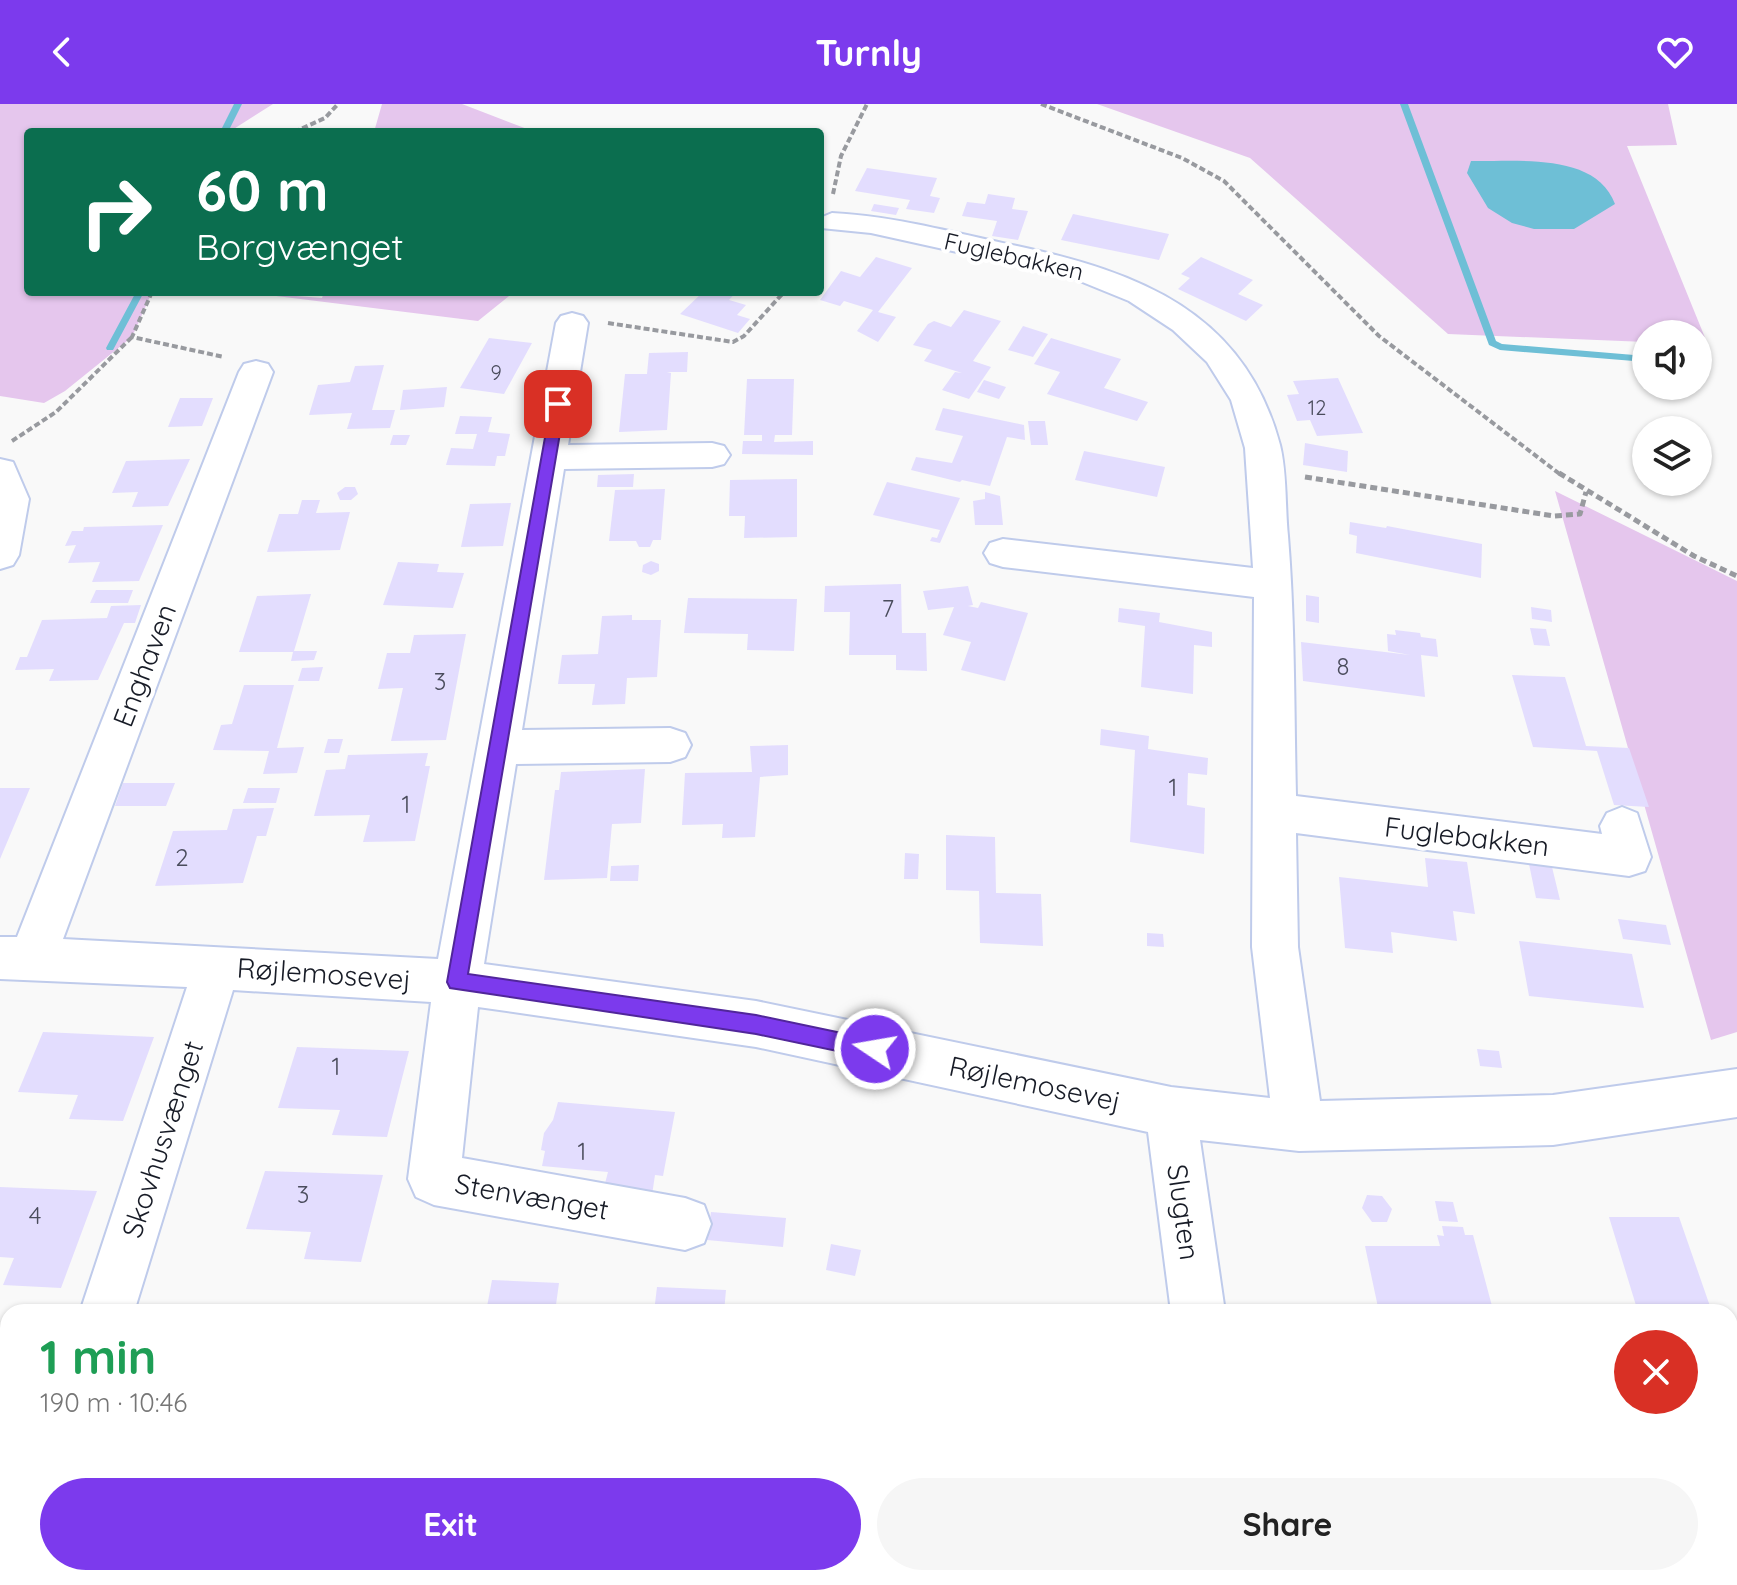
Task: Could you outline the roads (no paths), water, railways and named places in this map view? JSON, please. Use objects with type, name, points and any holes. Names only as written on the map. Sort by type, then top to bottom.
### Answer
[{"type":"street","name":"Fuglebakken","points":[[832,222],[871,224],[1079,269],[1140,294],[1184,323],[1219,355],[1248,400],[1263,448],[1273,585],[1275,947],[1299,1126]]},
{"type":"street","points":[[457,982],[572,323]]},
{"type":"street","name":"Enghaven","points":[[16,958],[256,372]]},
{"type":"street","points":[[549,457],[712,455]]},
{"type":"street","points":[[1,550],[11,499],[4,457]]},
{"type":"street","points":[[1003,553],[1273,585]]},
{"type":"street","points":[[498,747],[670,745]]},
{"type":"street","name":"Fuglebakken","points":[[1274,812],[1629,857],[1622,826]]},
{"type":"street","name":"Røjlemosevej","points":[[16,958],[457,982],[756,1024],[1171,1112],[1299,1126],[1553,1120],[1737,1093]]},
{"type":"street","name":"Skovhusvænget","points":[[110,1304],[217,967]]},
{"type":"street","name":"Stenvænget","points":[[457,982],[434,1179],[685,1224]]},
{"type":"street","name":"Slugten","points":[[1171,1112],[1197,1304]]},
{"type":"water","points":[[1471,161],[1532,161],[1573,168],[1591,175],[1605,187],[1615,204],[1574,229],[1534,229],[1512,223],[1488,208],[1467,173]]},
{"type":"waterway","points":[[226,128],[238,104]]},
{"type":"waterway","points":[[1404,104],[1492,343],[1500,347],[1632,358]]},
{"type":"waterway","points":[[110,348],[138,296]]}]
